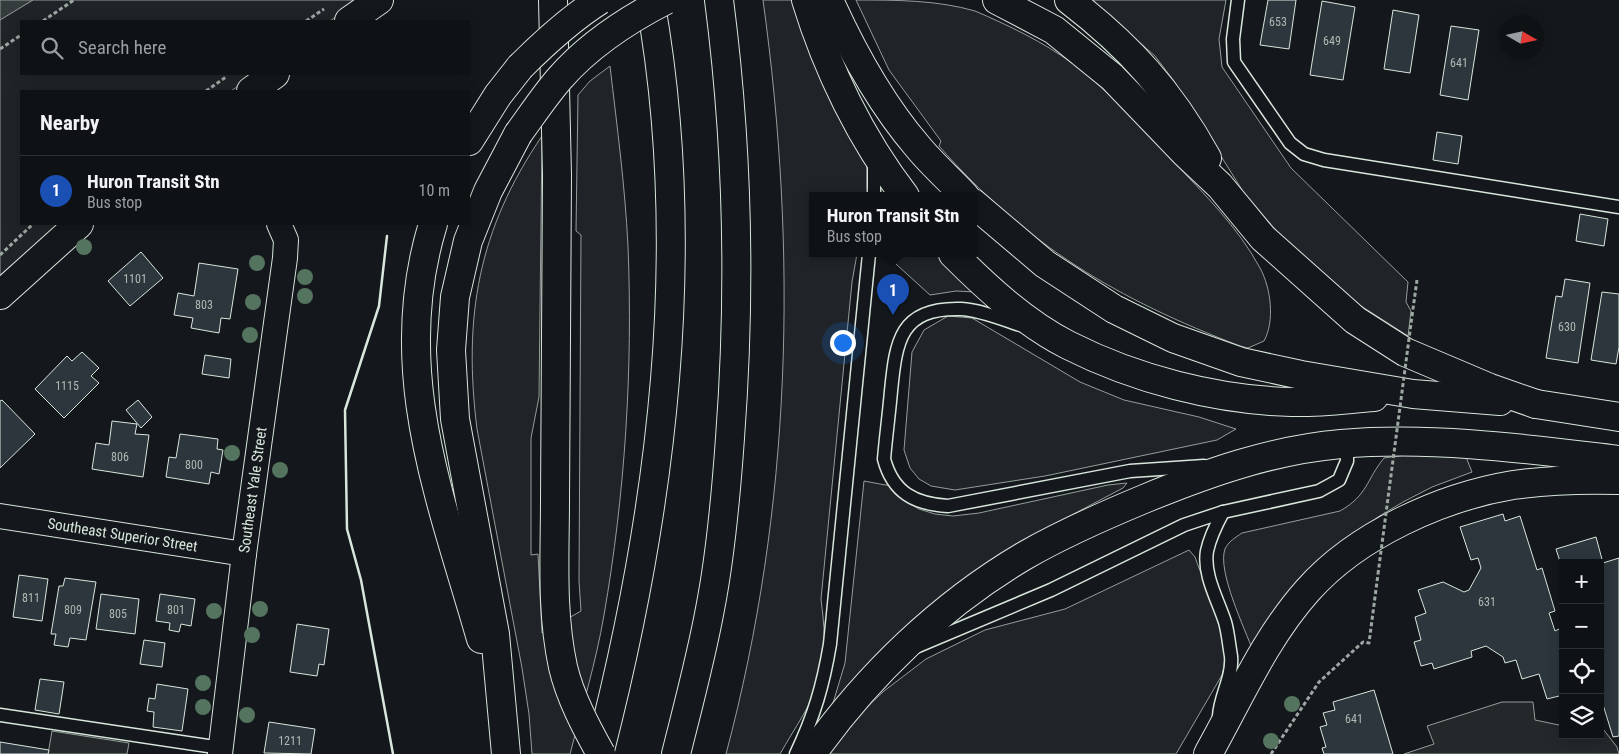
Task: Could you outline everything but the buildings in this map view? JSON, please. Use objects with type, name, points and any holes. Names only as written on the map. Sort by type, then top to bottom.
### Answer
[{"type":"main road","points":[[339,13],[379,0]]},
{"type":"main road","points":[[553,0],[557,175],[555,614],[558,640],[572,692],[600,754]]},
{"type":"main road","points":[[470,139],[488,110],[520,67],[558,31],[600,0]]},
{"type":"main road","points":[[600,754],[636,591],[653,482],[669,320],[672,223],[668,134],[658,45],[650,0]]},
{"type":"main road","points":[[506,754],[490,605],[455,419],[451,350],[455,297],[468,241],[488,191],[518,134],[560,78],[588,51],[630,21],[666,0]]},
{"type":"main road","points":[[676,754],[702,649],[712,598],[728,478],[734,395],[738,222],[730,108],[719,0]]},
{"type":"main road","points":[[806,0],[828,61],[873,149],[902,192]]},
{"type":"main road","points":[[829,0],[840,26],[893,115],[917,147],[962,192]]},
{"type":"main road","points":[[997,0],[1054,30],[1074,44],[1132,96],[1185,153],[1220,186],[1263,238],[1323,293],[1377,335],[1405,352],[1463,378],[1536,404]]},
{"type":"main road","points":[[1069,0],[1100,24],[1152,74],[1205,156],[1220,186]]},
{"type":"main road","points":[[252,90],[274,75]]},
{"type":"main road","points":[[977,206],[1045,264],[1114,309],[1173,338],[1242,362],[1413,394],[1536,404],[1619,417]]},
{"type":"main road","points":[[0,296],[78,225]]},
{"type":"main road","points":[[433,225],[422,267],[414,328],[418,401],[430,463],[504,726]]},
{"type":"main road","points":[[956,257],[1003,300],[1068,345],[1111,364],[1162,380],[1216,394],[1292,402],[1413,394]]},
{"type":"main road","points":[[812,754],[832,725],[893,657],[945,611],[1024,556],[1113,512],[1172,487],[1242,463],[1278,454],[1347,444],[1424,442],[1619,460]]},
{"type":"main road","points":[[1213,745],[1264,651],[1308,591],[1344,557],[1362,544],[1406,520],[1456,500],[1486,491],[1513,485],[1566,480],[1619,480]]},
{"type":"street","name":"Southeast Yale Street","points":[[220,751],[244,554],[285,258],[286,240],[280,225]]},
{"type":"street","name":"Southeast Superior Street","points":[[0,516],[244,554]]},
{"type":"lane","points":[[1238,0],[1233,39],[1234,62],[1290,144],[1304,154],[1324,160],[1619,207]]},
{"type":"lane","points":[[873,149],[874,192]]},
{"type":"lane","points":[[796,754],[814,717],[826,673],[869,257]]},
{"type":"lane","points":[[1049,333],[962,309],[925,313],[912,322],[902,334],[895,352],[884,459],[888,474],[911,499],[928,505],[948,506],[1130,471],[1242,463]]},
{"type":"lane","points":[[893,657],[1051,590],[1109,559],[1184,525],[1223,512],[1319,491],[1339,480],[1347,461],[1347,444]]},
{"type":"lane","points":[[1213,745],[1220,704],[1229,679],[1231,658],[1225,623],[1208,571],[1207,553],[1212,534],[1223,512]]},
{"type":"lane","points":[[0,715],[220,751]]},
{"type":"path","points":[[44,20],[74,0]]},
{"type":"path","points":[[310,20],[339,13]]},
{"type":"path","points":[[0,49],[20,36]]},
{"type":"path","points":[[207,90],[230,75]]},
{"type":"path","points":[[0,255],[32,225]]},
{"type":"path","points":[[1271,754],[1319,682],[1363,642],[1368,643],[1417,280]]},
{"type":"shaded area","points":[[0,0],[33,0],[0,20]]},
{"type":"shaded area","points":[[27,0],[360,0],[331,20],[20,20],[20,75],[254,75],[232,90],[20,90],[20,225],[65,225],[0,282],[0,17]]},
{"type":"shaded area","points":[[763,0],[797,0],[863,150],[870,175],[868,192],[809,192],[809,257],[856,257],[852,282],[821,599],[824,647],[821,675],[808,706],[780,754],[726,754],[748,661],[765,567],[776,473],[782,379],[784,285],[781,190],[774,95]]},
{"type":"shaded area","points":[[856,0],[931,3],[975,11],[1037,41],[1061,55],[1086,74],[1124,109],[1208,198],[1251,253],[1264,276],[1269,295],[1270,324],[1264,341],[1248,348],[1240,346],[1153,309],[1076,266],[1040,241],[1006,213],[939,146],[941,141],[889,70]]},
{"type":"shaded area","points":[[1091,0],[1226,0],[1219,39],[1222,67],[1291,168],[1408,282],[1406,302],[1411,311],[1408,336],[1347,297],[1290,245],[1249,201],[1174,81],[1155,56]]},
{"type":"shaded area","points":[[610,66],[625,201],[629,292],[626,431],[617,524],[601,633],[570,754],[532,754],[529,714],[522,668],[477,429],[472,349],[475,312],[480,276],[490,240],[503,206],[520,171],[542,136],[539,397],[531,438],[531,555],[538,554],[542,633],[581,611],[579,581],[581,235],[576,231],[578,95],[590,81]]},
{"type":"shaded area","points":[[888,257],[951,257],[975,292],[956,291],[930,295]]},
{"type":"shaded area","points":[[948,316],[972,318],[1080,382],[1124,400],[1199,417],[1236,429],[1217,440],[1045,476],[955,490],[931,486],[919,479],[910,468],[904,450],[912,352],[924,330]]},
{"type":"shaded area","points":[[1406,455],[1466,457],[1472,472],[1432,487],[1403,502],[1355,534],[1253,651],[1228,585],[1224,559],[1225,549],[1228,544],[1242,533],[1340,511],[1361,493],[1384,458]]},
{"type":"shaded area","points":[[864,481],[891,486],[903,500],[919,509],[935,514],[953,516],[979,513],[1108,485],[1127,483],[1123,488],[1049,527],[884,649],[833,703],[845,663]]},
{"type":"shaded area","points":[[1189,550],[1195,557],[1217,616],[1224,648],[1224,662],[1222,675],[1176,754],[829,754],[863,711],[884,691],[926,659],[985,630],[1065,609]]},
{"type":"shaded area","points":[[1502,702],[1533,702],[1535,720],[1559,725],[1559,739],[1604,739],[1604,730],[1617,747],[1619,754],[1404,754],[1434,744],[1427,726]]},
{"type":"shaded area","points":[[52,731],[129,743],[127,754],[48,754]]},
{"type":"wall","points":[[387,236],[379,306],[345,410],[347,529],[361,580],[393,754]]},
{"type":"place","name":"Huron Transit Stn","points":[[893,315]]}]
